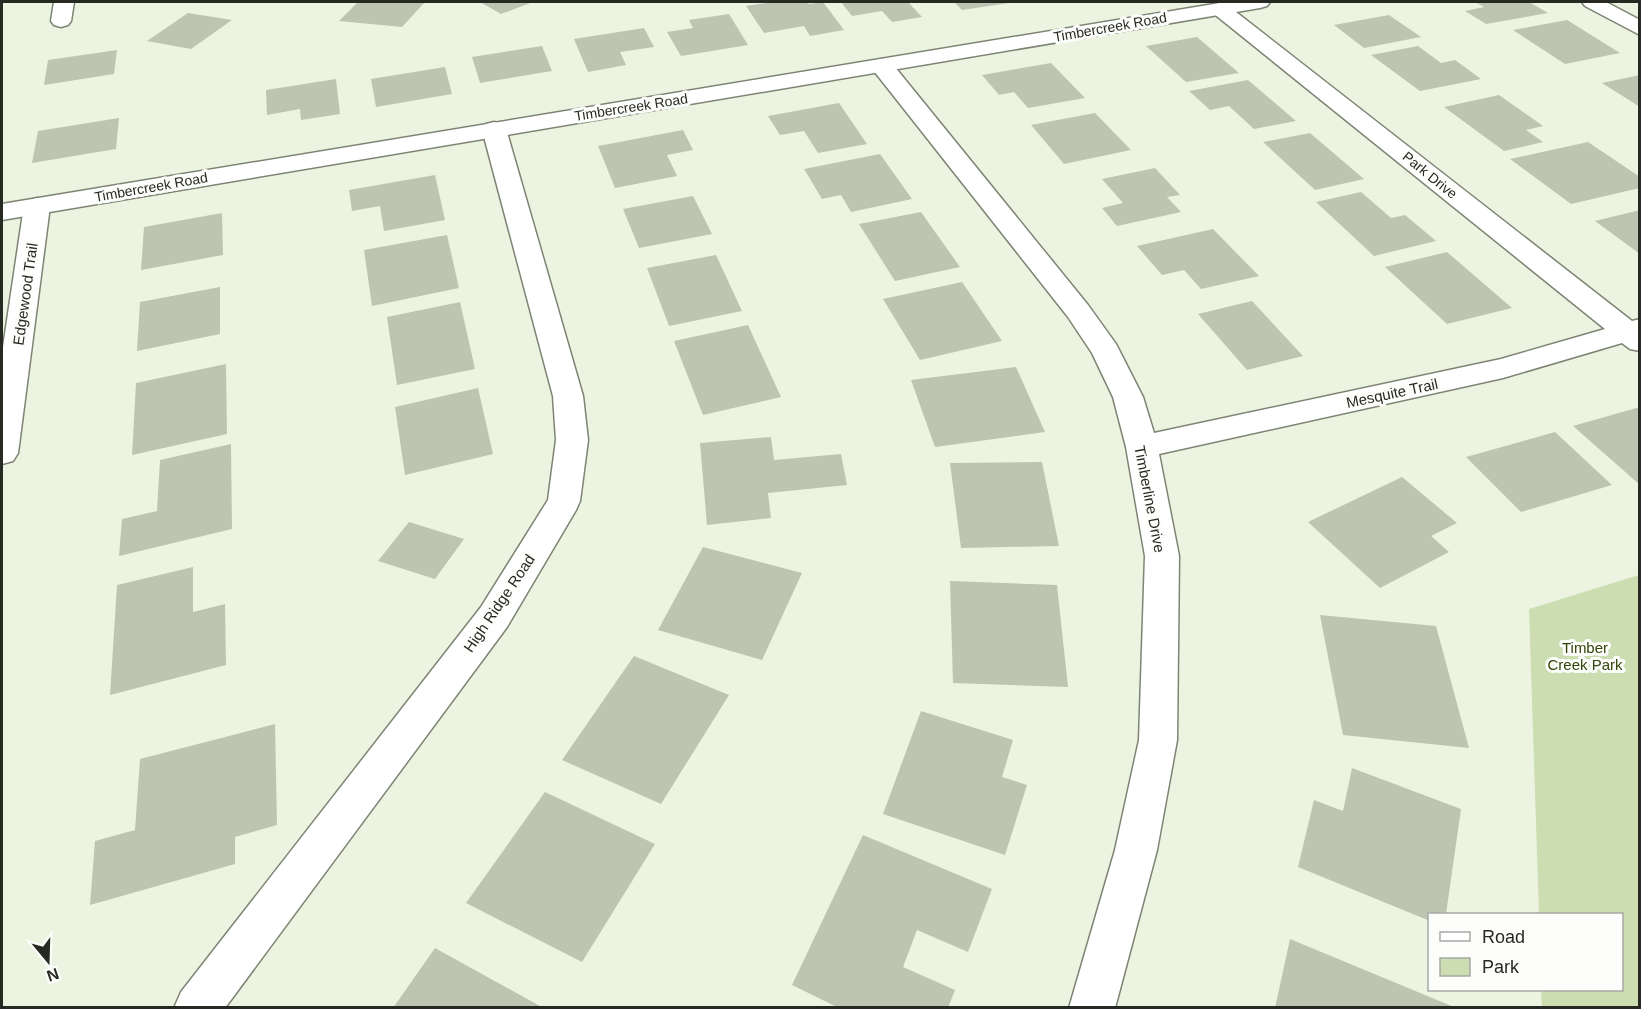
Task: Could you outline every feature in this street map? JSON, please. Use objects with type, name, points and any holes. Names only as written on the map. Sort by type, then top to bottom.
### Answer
[{"type":"street","name":"Timbercreek Road","points":[[2,212],[1260,2]]},
{"type":"street","points":[[1592,2],[1640,29]]},
{"type":"street","name":"Park Drive","points":[[1221,9],[1635,334]]},
{"type":"street","name":"Timberline Drive","points":[[882,66],[1078,311],[1106,351],[1128,396],[1142,447],[1162,556],[1158,740],[1136,850],[1092,1008]]},
{"type":"street","name":"High Ridge Road","points":[[197,1008],[494,617],[564,501],[572,440],[568,396],[494,129]]},
{"type":"street","name":"Edgewood Trail","points":[[2,453],[38,206]]},
{"type":"street","name":"Mesquite Trail","points":[[1142,447],[1503,368],[1635,334]]},
{"type":"green space","name":"Timber Creek Park","points":[[1639,575],[1639,1007],[1542,1007],[1541,991],[1623,991],[1623,913],[1539,913],[1529,609]]},
{"type":"building","points":[[358,2],[425,2],[402,27],[339,21]]},
{"type":"building","points":[[480,2],[533,2],[501,14]]},
{"type":"building","points":[[773,2],[807,2],[809,4],[823,2],[844,30],[810,36],[804,26],[764,33],[746,6]]},
{"type":"building","points":[[841,2],[908,2],[922,17],[892,22],[882,11],[852,16]]},
{"type":"building","points":[[954,2],[1009,2],[1009,3],[962,10]]},
{"type":"building","points":[[1475,2],[1529,2],[1548,13],[1486,24],[1465,11],[1484,7]]},
{"type":"building","points":[[188,13],[232,20],[191,49],[147,41]]},
{"type":"building","points":[[729,14],[748,45],[681,56],[667,32],[693,28],[689,20]]},
{"type":"building","points":[[1389,15],[1421,37],[1364,48],[1334,25]]},
{"type":"building","points":[[1567,20],[1620,53],[1565,64],[1513,30]]},
{"type":"building","points":[[644,28],[654,47],[620,52],[626,65],[588,72],[574,39]]},
{"type":"building","points":[[1197,37],[1239,73],[1186,82],[1146,46]]},
{"type":"building","points":[[542,46],[552,71],[480,83],[472,57]]},
{"type":"building","points":[[1418,46],[1441,63],[1455,60],[1481,79],[1420,91],[1371,55]]},
{"type":"building","points":[[117,50],[114,74],[44,85],[48,60]]},
{"type":"building","points":[[1051,63],[1085,98],[1028,108],[1014,92],[999,95],[982,75]]},
{"type":"building","points":[[445,67],[452,94],[376,107],[371,79]]},
{"type":"building","points":[[1640,75],[1640,107],[1602,83]]},
{"type":"building","points":[[336,79],[340,114],[301,120],[300,109],[267,115],[266,90]]},
{"type":"building","points":[[1248,80],[1296,121],[1254,129],[1229,106],[1210,110],[1189,91]]},
{"type":"building","points":[[1499,95],[1543,126],[1526,130],[1543,142],[1504,151],[1444,107]]},
{"type":"building","points":[[839,103],[867,144],[818,153],[804,131],[780,135],[768,116]]},
{"type":"building","points":[[1095,113],[1131,150],[1064,164],[1031,125]]},
{"type":"building","points":[[119,118],[116,149],[32,163],[38,131]]},
{"type":"building","points":[[683,130],[693,150],[667,155],[677,176],[615,188],[598,146]]},
{"type":"building","points":[[1310,133],[1364,179],[1315,190],[1263,142]]},
{"type":"building","points":[[1588,142],[1640,177],[1640,188],[1571,204],[1510,159]]},
{"type":"building","points":[[880,154],[912,199],[851,212],[841,195],[822,199],[804,169]]},
{"type":"building","points":[[1155,168],[1180,195],[1167,197],[1181,212],[1117,226],[1102,208],[1123,203],[1102,179]]},
{"type":"building","points":[[435,175],[445,220],[384,231],[380,206],[352,211],[349,190]]},
{"type":"building","points":[[1361,192],[1391,218],[1405,215],[1436,241],[1374,256],[1316,202]]},
{"type":"building","points":[[693,196],[712,234],[639,248],[623,209]]},
{"type":"building","points":[[1640,210],[1640,254],[1595,221]]},
{"type":"building","points":[[921,212],[960,267],[895,281],[859,224]]},
{"type":"building","points":[[222,213],[223,255],[141,270],[144,227]]},
{"type":"building","points":[[1213,229],[1259,276],[1201,289],[1184,270],[1162,275],[1137,246]]},
{"type":"building","points":[[447,235],[459,288],[372,306],[364,250]]},
{"type":"building","points":[[1447,252],[1512,308],[1447,324],[1385,267]]},
{"type":"building","points":[[716,255],[742,311],[669,326],[647,268]]},
{"type":"building","points":[[962,282],[1002,341],[920,360],[883,299]]},
{"type":"building","points":[[220,287],[220,334],[137,351],[140,302]]},
{"type":"building","points":[[1252,301],[1303,356],[1247,370],[1198,314]]},
{"type":"building","points":[[460,302],[475,369],[397,385],[387,317]]},
{"type":"building","points":[[748,325],[781,397],[703,415],[674,341]]},
{"type":"building","points":[[226,364],[227,434],[132,455],[136,383]]},
{"type":"building","points":[[1016,367],[1045,432],[935,447],[911,380]]},
{"type":"building","points":[[478,388],[493,454],[405,475],[395,407]]},
{"type":"building","points":[[1640,407],[1640,485],[1573,426]]},
{"type":"building","points":[[1555,432],[1612,485],[1521,512],[1466,457]]},
{"type":"building","points":[[771,437],[774,460],[841,454],[847,485],[768,493],[771,518],[707,525],[700,443]]},
{"type":"building","points":[[231,444],[232,529],[119,556],[122,519],[157,511],[160,460]]},
{"type":"building","points":[[1042,462],[1059,546],[961,548],[950,463]]},
{"type":"building","points":[[1402,477],[1457,523],[1431,536],[1449,552],[1380,588],[1308,522]]},
{"type":"building","points":[[409,522],[464,539],[435,579],[378,561]]},
{"type":"building","points":[[703,547],[802,573],[762,660],[658,630]]},
{"type":"building","points":[[193,567],[193,612],[225,604],[226,665],[110,695],[117,585]]},
{"type":"building","points":[[950,581],[1057,585],[1068,687],[953,683]]},
{"type":"building","points":[[1320,615],[1436,626],[1469,748],[1343,735]]},
{"type":"building","points":[[634,656],[729,695],[661,804],[562,760]]},
{"type":"building","points":[[921,711],[1013,740],[1002,777],[1027,785],[1005,855],[883,814]]},
{"type":"building","points":[[275,724],[277,825],[235,837],[235,864],[90,905],[95,841],[135,830],[140,759]]},
{"type":"building","points":[[1352,768],[1461,809],[1446,913],[1428,913],[1428,920],[1298,867],[1314,800],[1343,811]]},
{"type":"building","points":[[545,792],[655,844],[582,962],[466,903]]},
{"type":"building","points":[[863,835],[992,889],[968,952],[917,930],[903,967],[955,990],[948,1008],[839,1008],[792,985]]},
{"type":"building","points":[[1290,939],[1454,1007],[1454,1008],[1275,1008]]},
{"type":"building","points":[[435,948],[540,1006],[393,1008]]}]
